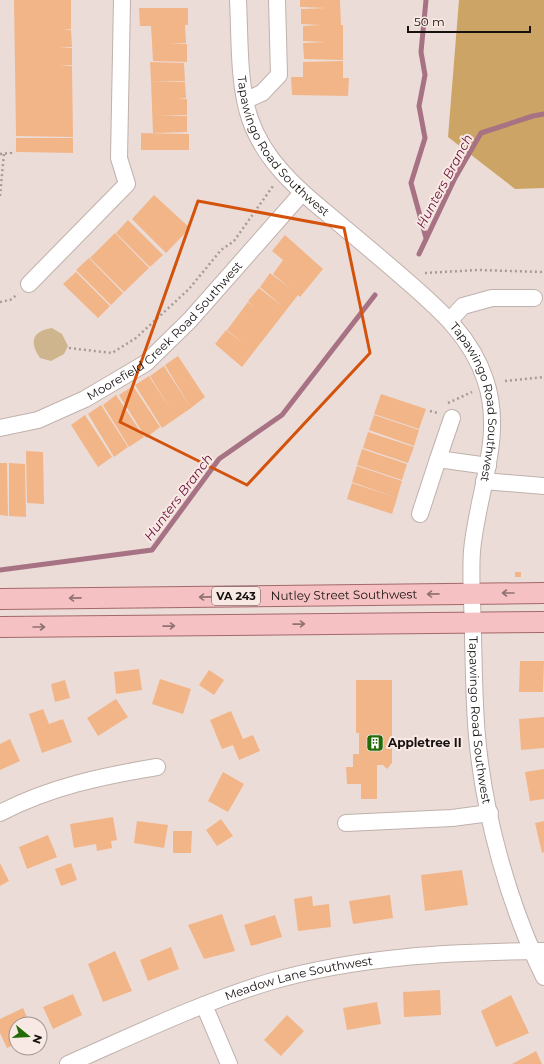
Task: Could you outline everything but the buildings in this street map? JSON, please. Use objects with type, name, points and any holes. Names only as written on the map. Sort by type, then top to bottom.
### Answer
[{"type":"main road","name":"Nutley Street Southwest","points":[[0,599],[544,593]]},
{"type":"main road","points":[[0,627],[544,622]]},
{"type":"street","points":[[29,284],[127,184],[119,158],[122,0]]},
{"type":"street","name":"Tapawingo Road Southwest","points":[[238,0],[246,100],[250,119],[260,141],[278,167],[302,193],[387,263],[450,320],[467,341],[479,362],[486,380],[491,404],[493,429],[488,466],[474,535],[472,593],[477,738],[496,847],[538,951],[544,977]]},
{"type":"street","points":[[246,100],[262,92],[279,75],[276,0]]},
{"type":"street","name":"Moorefield Creek Road Southwest","points":[[0,428],[38,420],[85,399],[146,363],[190,320],[302,193]]},
{"type":"street","points":[[450,320],[464,306],[492,298],[534,298]]},
{"type":"street","points":[[420,514],[452,418]]},
{"type":"street","points":[[438,459],[488,466]]},
{"type":"street","points":[[484,482],[544,486]]},
{"type":"street","points":[[0,813],[21,802],[62,787],[100,776],[157,767]]},
{"type":"street","points":[[346,823],[452,818],[490,813]]},
{"type":"street","name":"Meadow Lane Southwest","points":[[68,1064],[204,1005],[270,982],[325,968],[382,958],[444,953],[538,951]]},
{"type":"street","points":[[204,1005],[229,1064]]},
{"type":"path","points":[[0,154],[11,153],[11,150]]},
{"type":"path","points":[[0,196],[4,153]]},
{"type":"path","points":[[69,348],[112,353],[136,338],[189,289],[221,250],[234,241],[273,185]]},
{"type":"path","points":[[425,273],[478,270],[544,272]]},
{"type":"path","points":[[505,381],[544,377]]},
{"type":"highlighted area","points":[[198,201],[344,228],[370,353],[247,485],[120,422]]},
{"type":"shaded area","points":[[459,0],[544,0],[544,188],[515,189],[448,137]]},
{"type":"shaded area","points":[[52,328],[62,334],[68,346],[64,354],[51,361],[40,358],[34,347],[34,338],[45,329]]},
{"type":"waterway","points":[[426,0],[421,52],[425,75],[419,106],[425,138],[411,183],[426,238]]},
{"type":"waterway","name":"Hunters Branch","points":[[419,254],[455,178],[481,133],[533,116],[544,114]]},
{"type":"waterway","name":"Hunters Branch","points":[[0,570],[152,550],[219,459],[282,415],[375,295]]},
{"type":"place","name":"Appletree II","points":[[375,743]]}]
